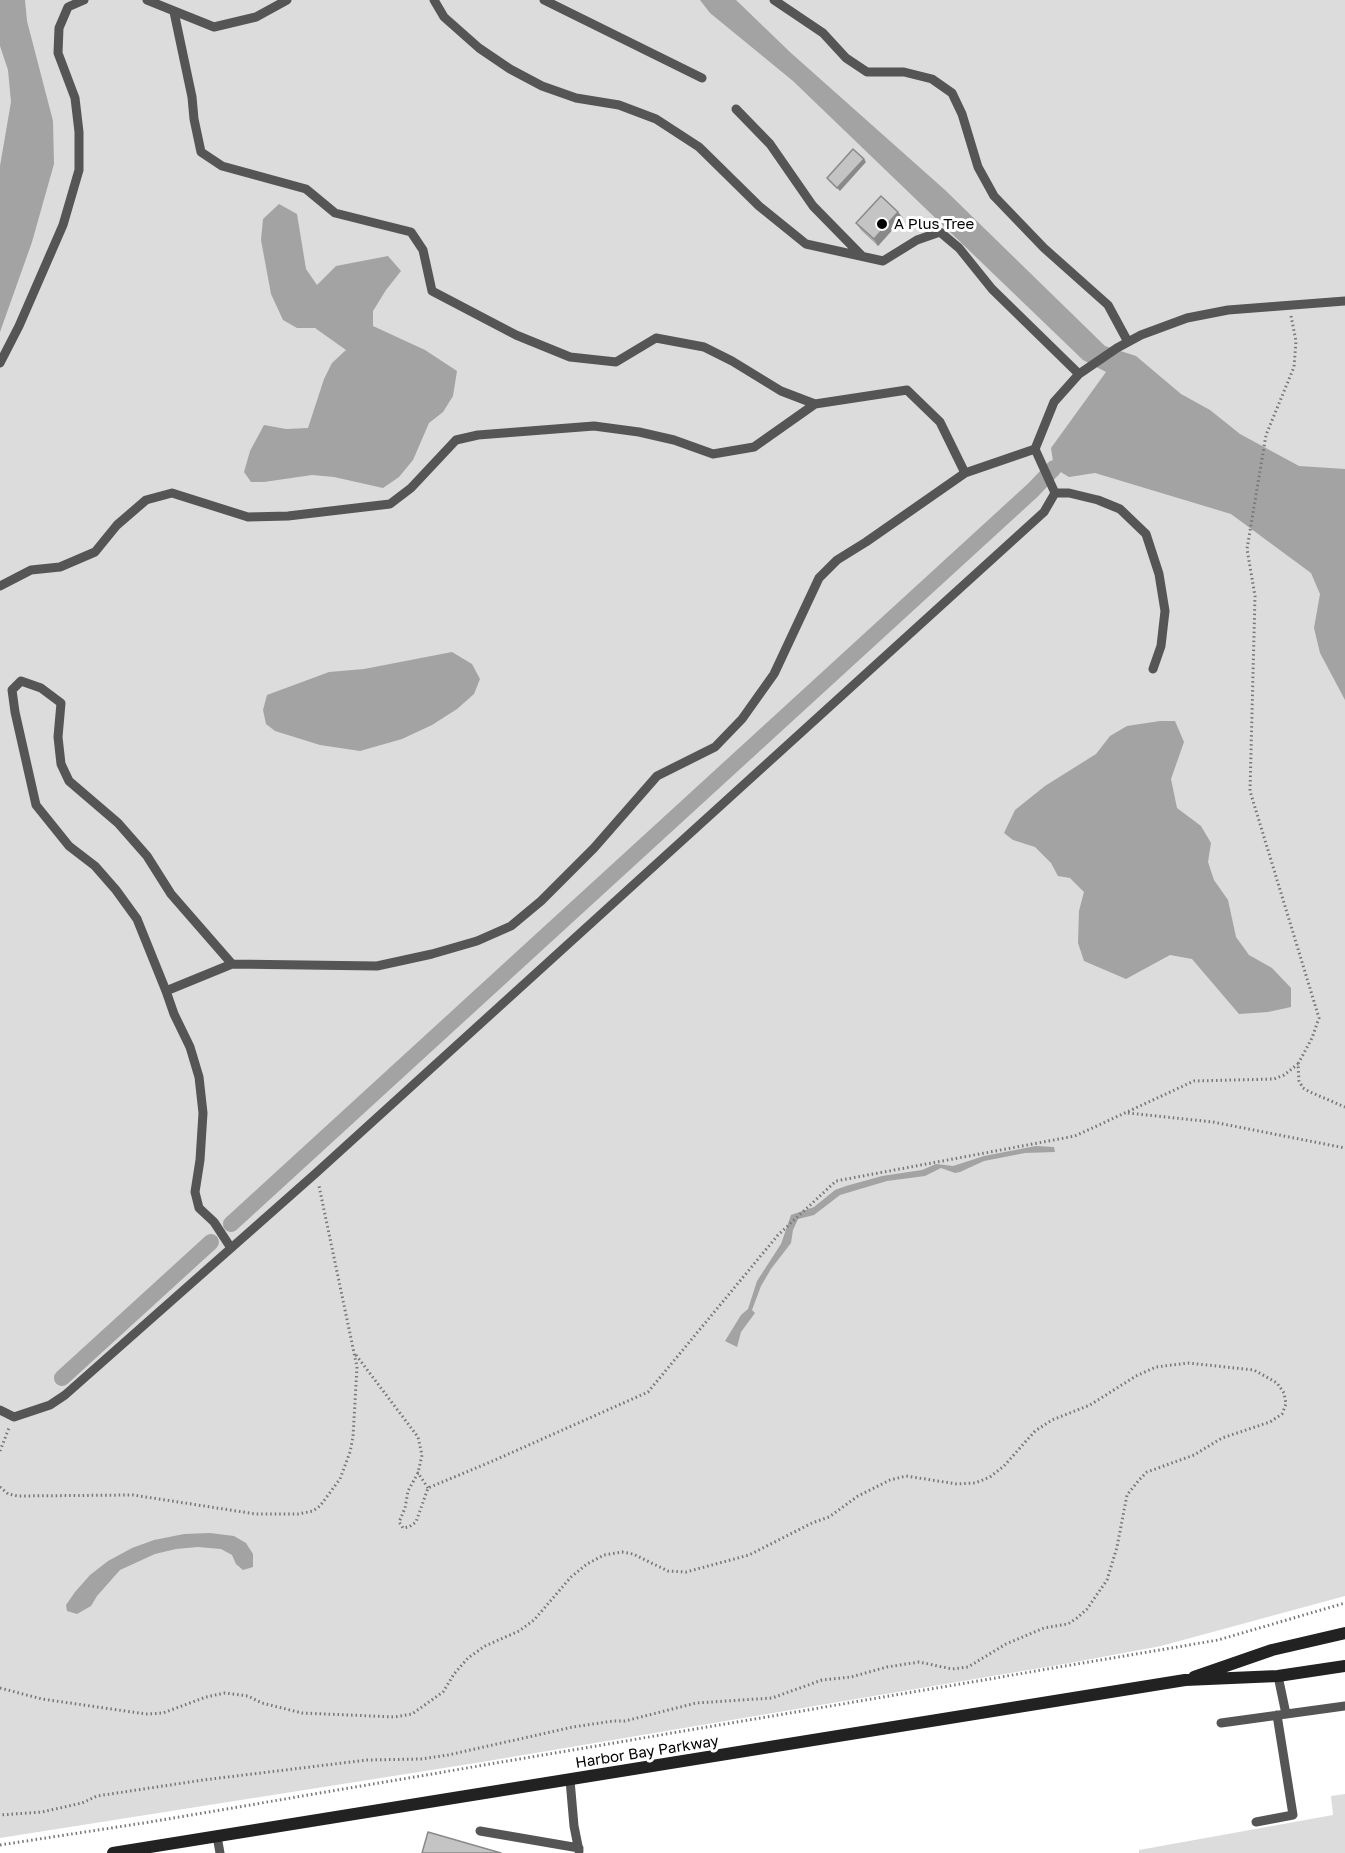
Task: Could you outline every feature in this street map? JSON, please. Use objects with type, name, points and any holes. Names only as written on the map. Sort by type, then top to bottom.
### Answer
[{"type":"main road","name":"Harbor Bay Parkway","points":[[1185,1680],[1272,1650],[1345,1633]]},
{"type":"main road","name":"Harbor Bay Parkway","points":[[113,1853],[1185,1680],[1278,1676],[1345,1666]]},
{"type":"lane","points":[[0,363],[19,326],[63,225],[79,170],[79,132],[75,98],[58,53],[59,28],[68,7],[84,0]]},
{"type":"lane","points":[[147,0],[214,27],[256,17],[287,0]]},
{"type":"lane","points":[[434,0],[444,17],[480,48],[510,69],[542,86],[565,94],[619,105],[656,119],[699,147],[759,206],[806,244],[882,261],[917,240],[940,232],[959,248],[992,289],[1079,374]]},
{"type":"lane","points":[[544,0],[702,78]]},
{"type":"lane","points":[[774,0],[823,33],[846,58],[867,72],[904,72],[932,79],[952,93],[962,114],[978,167],[994,196],[1044,248],[1108,305],[1128,342]]},
{"type":"lane","points":[[174,12],[201,152],[222,166],[306,189],[335,213],[411,232],[423,250],[432,291],[516,335],[570,357],[616,362],[656,338],[704,347],[781,391],[815,404]]},
{"type":"lane","points":[[736,109],[770,144],[813,206],[862,256]]},
{"type":"lane","points":[[1054,493],[1035,449],[1054,402],[1079,374],[1117,348],[1187,318],[1228,310],[1345,301]]},
{"type":"lane","points":[[0,586],[31,570],[60,567],[95,552],[117,525],[146,500],[172,493],[248,517],[288,516],[390,504],[411,488],[456,440],[478,435],[594,426],[639,432],[674,440],[713,453],[754,447],[815,404],[907,390],[940,422],[964,473]]},
{"type":"lane","points":[[166,991],[232,964],[376,966],[432,954],[477,941],[511,926],[541,901],[594,848],[657,776],[715,747],[742,719],[774,674],[819,578],[837,560],[964,473],[1035,449]]},
{"type":"lane","points":[[1054,493],[1069,493],[1098,500],[1120,509],[1146,534],[1159,574],[1165,611],[1161,646],[1154,669]]},
{"type":"lane","points":[[0,1410],[14,1416],[50,1405],[65,1395],[316,1173],[1044,512],[1054,493]]},
{"type":"lane","points":[[231,1248],[214,1222],[199,1208],[195,1192],[200,1161],[203,1113],[199,1077],[190,1047],[174,1014],[137,919],[95,866],[69,846],[36,805],[12,690],[21,681],[41,688],[61,703],[59,746],[61,764],[69,781],[118,823],[147,856],[171,894],[232,964]]},
{"type":"lane","points":[[1256,1822],[1293,1815],[1278,1676]]},
{"type":"lane","points":[[1221,1723],[1345,1706]]},
{"type":"lane","points":[[480,1831],[579,1850],[574,1827],[570,1780]]},
{"type":"lane","points":[[217,1836],[219,1853]]},
{"type":"path","points":[[1288,305],[1296,341],[1294,367],[1266,435],[1247,549],[1255,596],[1250,791],[1319,1018],[1312,1038],[1298,1064],[1297,1073],[1303,1088],[1345,1107]]},
{"type":"path","points":[[356,1355],[418,1437],[422,1455],[418,1473],[408,1491],[405,1508],[399,1522],[403,1528],[409,1527],[416,1522],[428,1488],[648,1392],[778,1234],[836,1181],[1076,1136],[1194,1081],[1274,1079],[1284,1075],[1298,1064]]},
{"type":"path","points":[[1128,1113],[1213,1122],[1345,1148]]},
{"type":"path","points":[[0,1487],[8,1494],[18,1496],[133,1496],[256,1514],[287,1515],[312,1511],[320,1506],[340,1479],[350,1452],[356,1403],[357,1367],[316,1173]]},
{"type":"path","points":[[0,1688],[42,1699],[146,1714],[163,1713],[206,1697],[225,1693],[248,1696],[262,1703],[302,1713],[394,1717],[412,1714],[443,1692],[468,1658],[485,1646],[519,1631],[534,1620],[571,1577],[587,1564],[604,1555],[622,1552],[633,1554],[668,1571],[686,1572],[749,1556],[812,1523],[829,1517],[865,1492],[890,1480],[906,1476],[957,1484],[975,1483],[997,1472],[1035,1431],[1052,1420],[1090,1405],[1136,1376],[1156,1367],[1188,1363],[1254,1370],[1277,1383],[1284,1392],[1286,1404],[1282,1414],[1270,1422],[1222,1438],[1194,1455],[1147,1472],[1139,1480],[1127,1495],[1117,1547],[1107,1580],[1087,1609],[1077,1618],[1068,1624],[1044,1628],[1014,1641],[968,1667],[952,1669],[918,1662],[887,1667],[851,1677],[822,1680],[772,1698],[696,1703],[625,1721],[573,1727],[448,1755],[421,1759],[367,1760],[203,1780],[97,1796],[82,1803],[42,1812],[0,1815]]},
{"type":"path","points":[[0,1451],[14,1416]]},
{"type":"path","points":[[418,1473],[428,1488]]},
{"type":"path","points":[[0,1845],[162,1820],[1218,1640],[1345,1603]]},
{"type":"shaded area","points":[[0,0],[1345,0],[1345,1596],[1161,1646],[1070,1663],[482,1762],[0,1838]]},
{"type":"shaded area","points":[[0,0],[25,0],[27,21],[53,121],[54,164],[32,242],[0,332],[0,166],[11,102],[8,70],[0,46]]},
{"type":"shaded area","points":[[700,0],[736,0],[791,53],[945,190],[1105,346],[1136,356],[1181,394],[1210,410],[1240,434],[1299,466],[1345,469],[1345,700],[1320,653],[1314,628],[1320,594],[1311,573],[1231,514],[1095,473],[1069,477],[1054,468],[1051,448],[1106,372],[1083,360],[793,81],[710,13]]},
{"type":"shaded area","points":[[279,204],[297,214],[306,269],[317,285],[336,266],[388,256],[401,271],[373,311],[373,326],[425,350],[457,371],[453,396],[443,412],[429,423],[413,460],[399,477],[383,488],[334,477],[312,475],[251,482],[244,472],[250,451],[264,425],[286,429],[308,428],[324,379],[332,363],[346,350],[315,328],[297,328],[283,320],[271,294],[261,240],[263,219]]},
{"type":"shaded area","points":[[452,652],[472,664],[480,679],[474,694],[457,709],[432,725],[402,739],[360,751],[320,745],[275,731],[266,724],[263,710],[267,695],[329,672],[364,669]]},
{"type":"shaded area","points":[[1175,721],[1184,742],[1171,779],[1177,808],[1201,826],[1211,843],[1208,862],[1214,880],[1228,900],[1236,937],[1249,955],[1272,968],[1291,988],[1291,1007],[1268,1012],[1239,1014],[1192,959],[1170,955],[1126,979],[1084,961],[1078,943],[1079,911],[1084,892],[1070,878],[1058,876],[1051,863],[1035,847],[1013,840],[1004,833],[1015,810],[1045,786],[1096,754],[1110,736],[1127,726]]},
{"type":"shaded area","points":[[1036,1146],[1054,1147],[1055,1152],[1025,1153],[984,1161],[960,1172],[955,1173],[941,1168],[925,1176],[887,1181],[840,1195],[814,1215],[798,1219],[791,1243],[761,1286],[752,1310],[755,1313],[741,1332],[737,1347],[725,1341],[741,1315],[748,1309],[757,1281],[781,1244],[791,1215],[814,1207],[835,1190],[846,1186],[882,1176],[922,1170],[936,1164],[953,1166],[984,1156]]},
{"type":"shaded area","points":[[210,1533],[234,1536],[246,1543],[253,1554],[253,1567],[243,1570],[236,1564],[232,1555],[221,1549],[198,1547],[176,1549],[155,1554],[120,1570],[91,1606],[77,1614],[67,1611],[66,1605],[75,1592],[90,1575],[108,1561],[132,1548],[154,1540],[184,1534]]},
{"type":"shaded area","points":[[1345,1794],[1345,1853],[1139,1853],[1139,1850],[1333,1815],[1331,1796]]},
{"type":"building","points":[[853,149],[864,159],[837,188],[827,178]]},
{"type":"building","name":"A Plus Tree","points":[[881,196],[898,212],[874,239],[856,223]]},
{"type":"building","points":[[428,1832],[501,1853],[422,1853]]},
{"type":"waterway","points":[[231,1224],[1033,490],[1054,468]]},
{"type":"waterway","points":[[62,1378],[211,1242]]},
{"type":"place","name":"A Plus Tree","points":[[882,224]]}]
